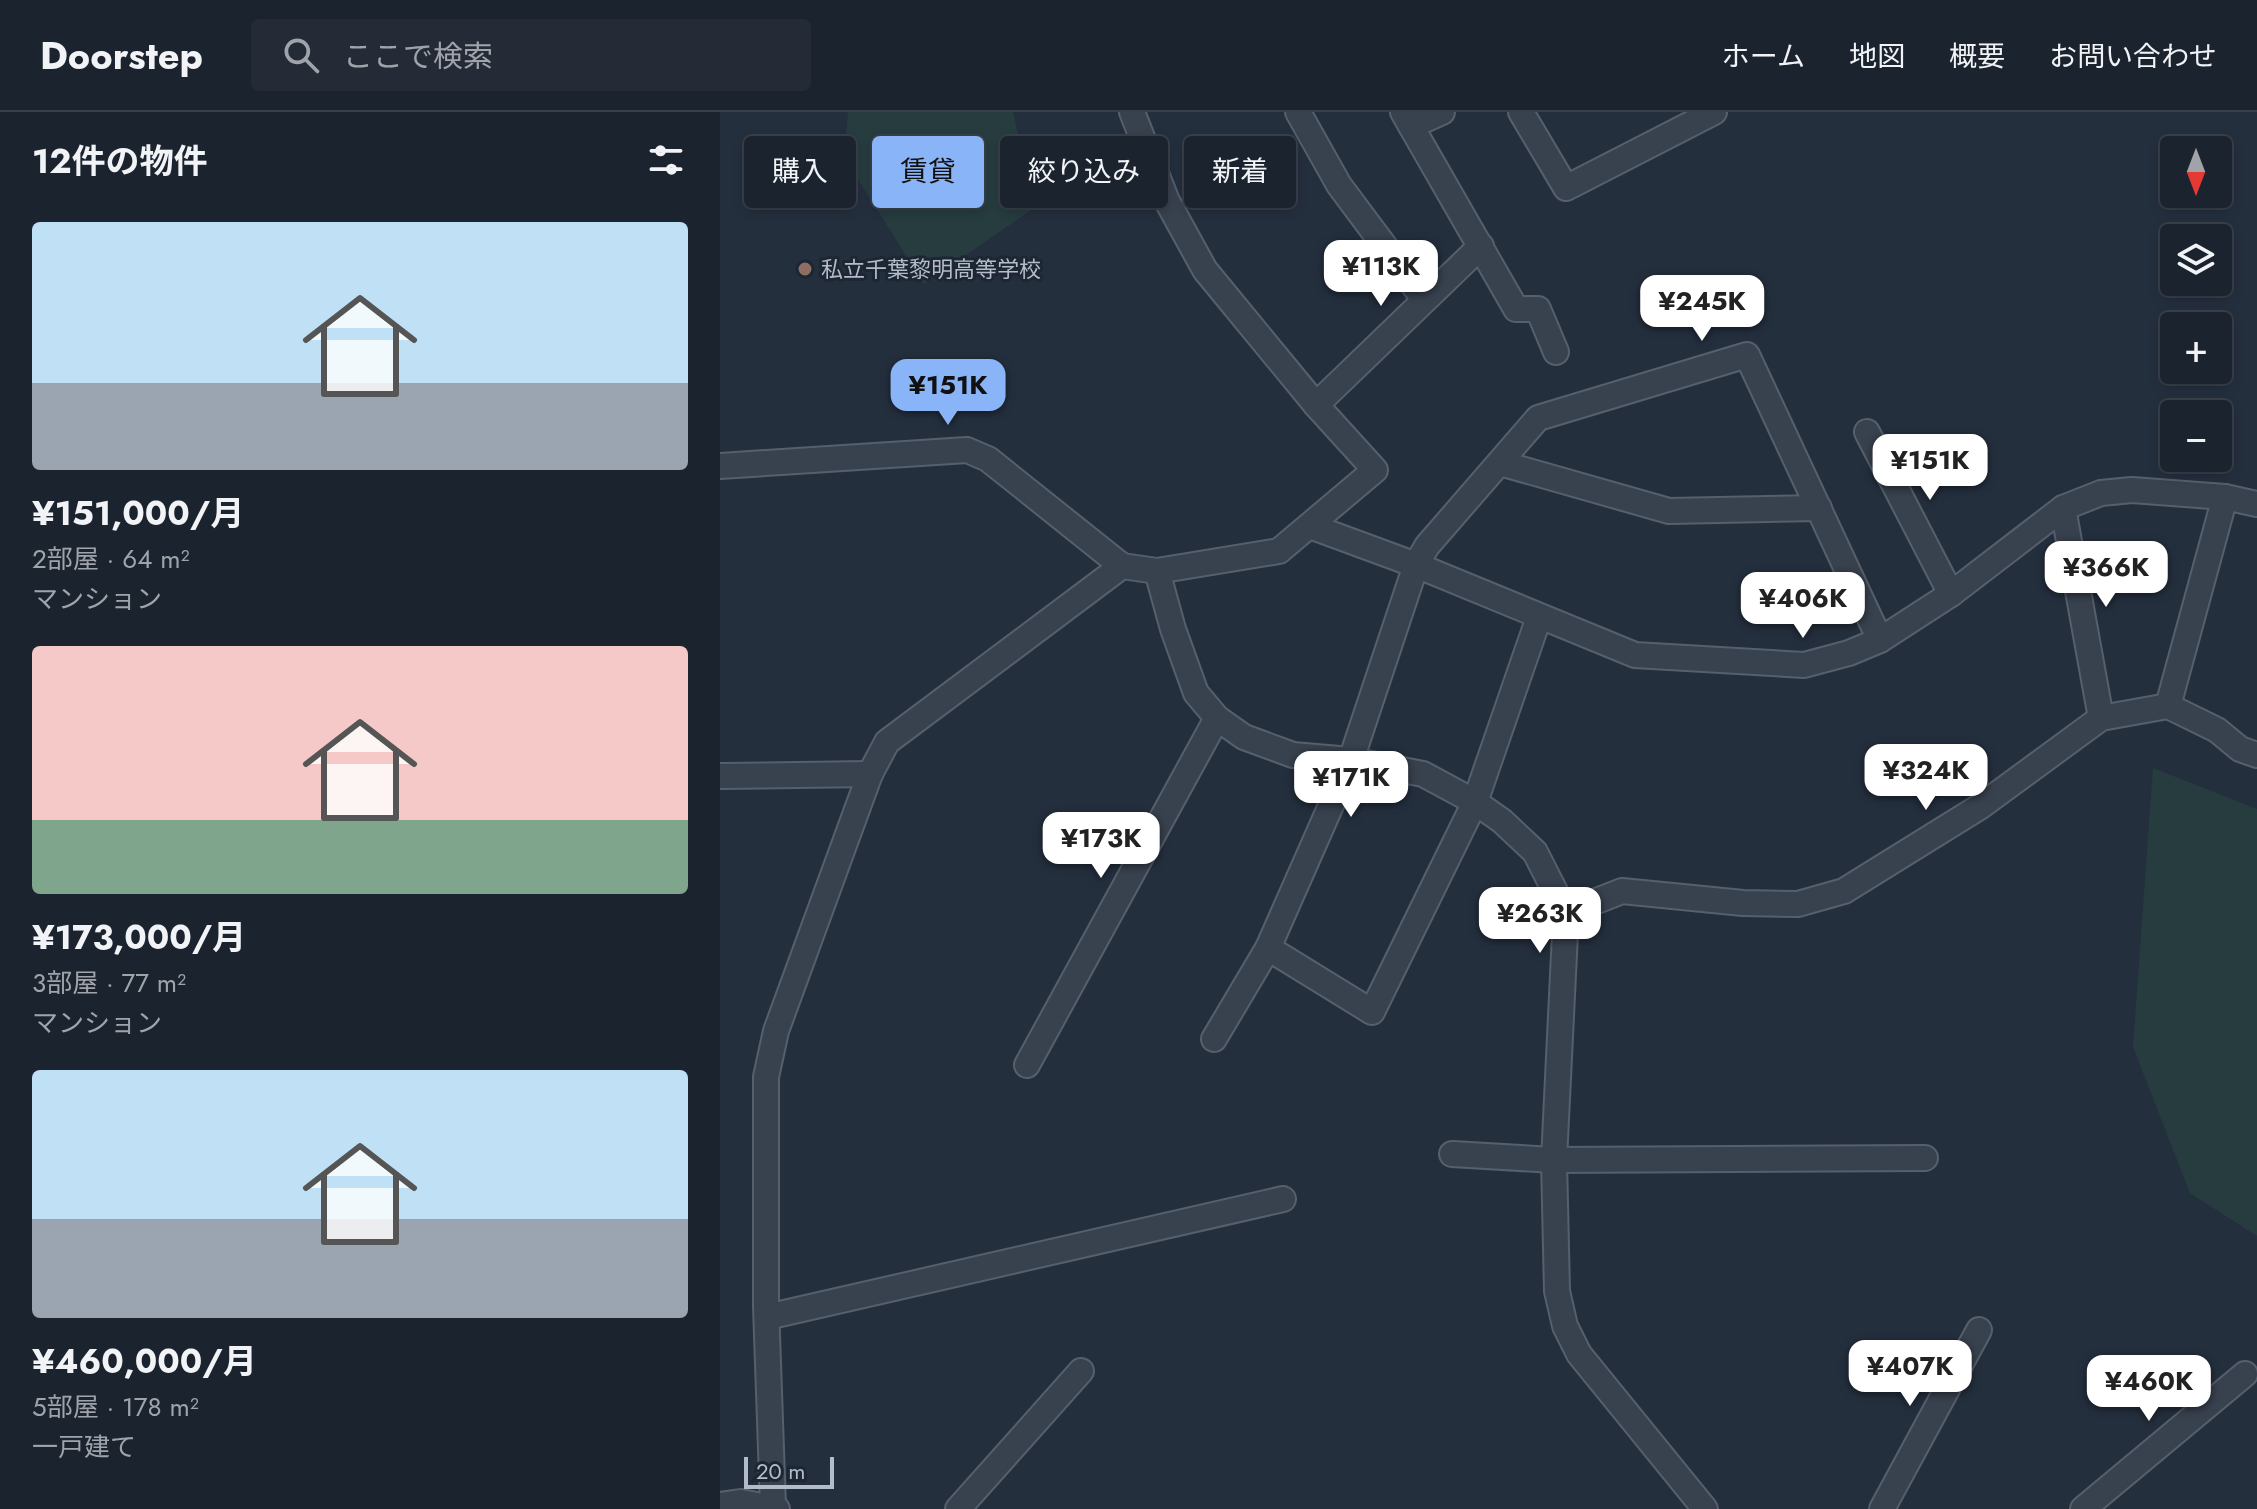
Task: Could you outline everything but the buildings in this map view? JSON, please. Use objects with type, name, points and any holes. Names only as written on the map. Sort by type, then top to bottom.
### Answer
[{"type":"street","points":[[720,466],[967,450],[988,459],[1122,566],[1157,571],[1279,551],[1310,526],[1375,470],[1316,405],[1205,270],[1167,201],[1132,112]]},
{"type":"street","points":[[1298,112],[1339,185],[1424,299]]},
{"type":"street","points":[[1442,112],[1407,119],[1516,309],[1538,309],[1556,352]]},
{"type":"street","points":[[1521,112],[1566,188],[1714,112]]},
{"type":"street","points":[[1316,405],[1481,246]]},
{"type":"street","points":[[1214,1039],[1268,948],[1351,760],[1416,565],[1427,546],[1538,418],[1747,355],[1880,640]]},
{"type":"street","points":[[1867,432],[1951,594]]},
{"type":"street","points":[[1500,463],[1669,511],[1819,508]]},
{"type":"street","points":[[1310,526],[1416,565],[1635,655],[1804,665],[1849,653],[1880,640],[1951,594],[2063,508],[2101,493],[2132,490],[2225,497],[2257,504]]},
{"type":"street","points":[[2168,706],[2225,497]]},
{"type":"street","points":[[2063,508],[2101,718]]},
{"type":"street","points":[[720,1505],[741,1502],[775,1508],[767,1317],[766,1077],[776,1031],[870,774],[887,742],[1122,566]]},
{"type":"street","points":[[1157,571],[1173,629],[1196,693],[1217,718],[1244,737],[1293,755],[1351,760],[1423,774],[1475,802],[1502,821],[1535,852],[1566,913],[1554,1160],[1557,1291],[1565,1326],[1579,1354],[1705,1509]]},
{"type":"street","points":[[1268,948],[1372,1012],[1475,802],[1539,617]]},
{"type":"street","points":[[1566,913],[1622,891],[1743,903],[1798,904],[1844,891],[1981,806],[2101,718],[2168,706],[2217,730],[2240,749],[2257,755]]},
{"type":"street","points":[[1027,1065],[1217,718]]},
{"type":"street","points":[[720,776],[870,774]]},
{"type":"street","points":[[1452,1154],[1554,1160],[1925,1158]]},
{"type":"street","points":[[767,1317],[1283,1199]]},
{"type":"street","points":[[1882,1509],[1979,1330]]},
{"type":"street","points":[[958,1509],[1081,1371]]},
{"type":"street","points":[[2083,1509],[2245,1374]]},
{"type":"green space","points":[[848,112],[1013,112],[1018,136],[1000,136],[1000,208],[1034,208],[924,284],[876,208],[984,208],[984,136],[872,136],[872,201],[856,176],[856,136],[846,136]]},
{"type":"green space","points":[[2153,768],[2257,809],[2257,1236],[2190,1193],[2133,1047]]},
{"type":"place","name":"私立千葉黎明高等学校","points":[[805,269]]}]
